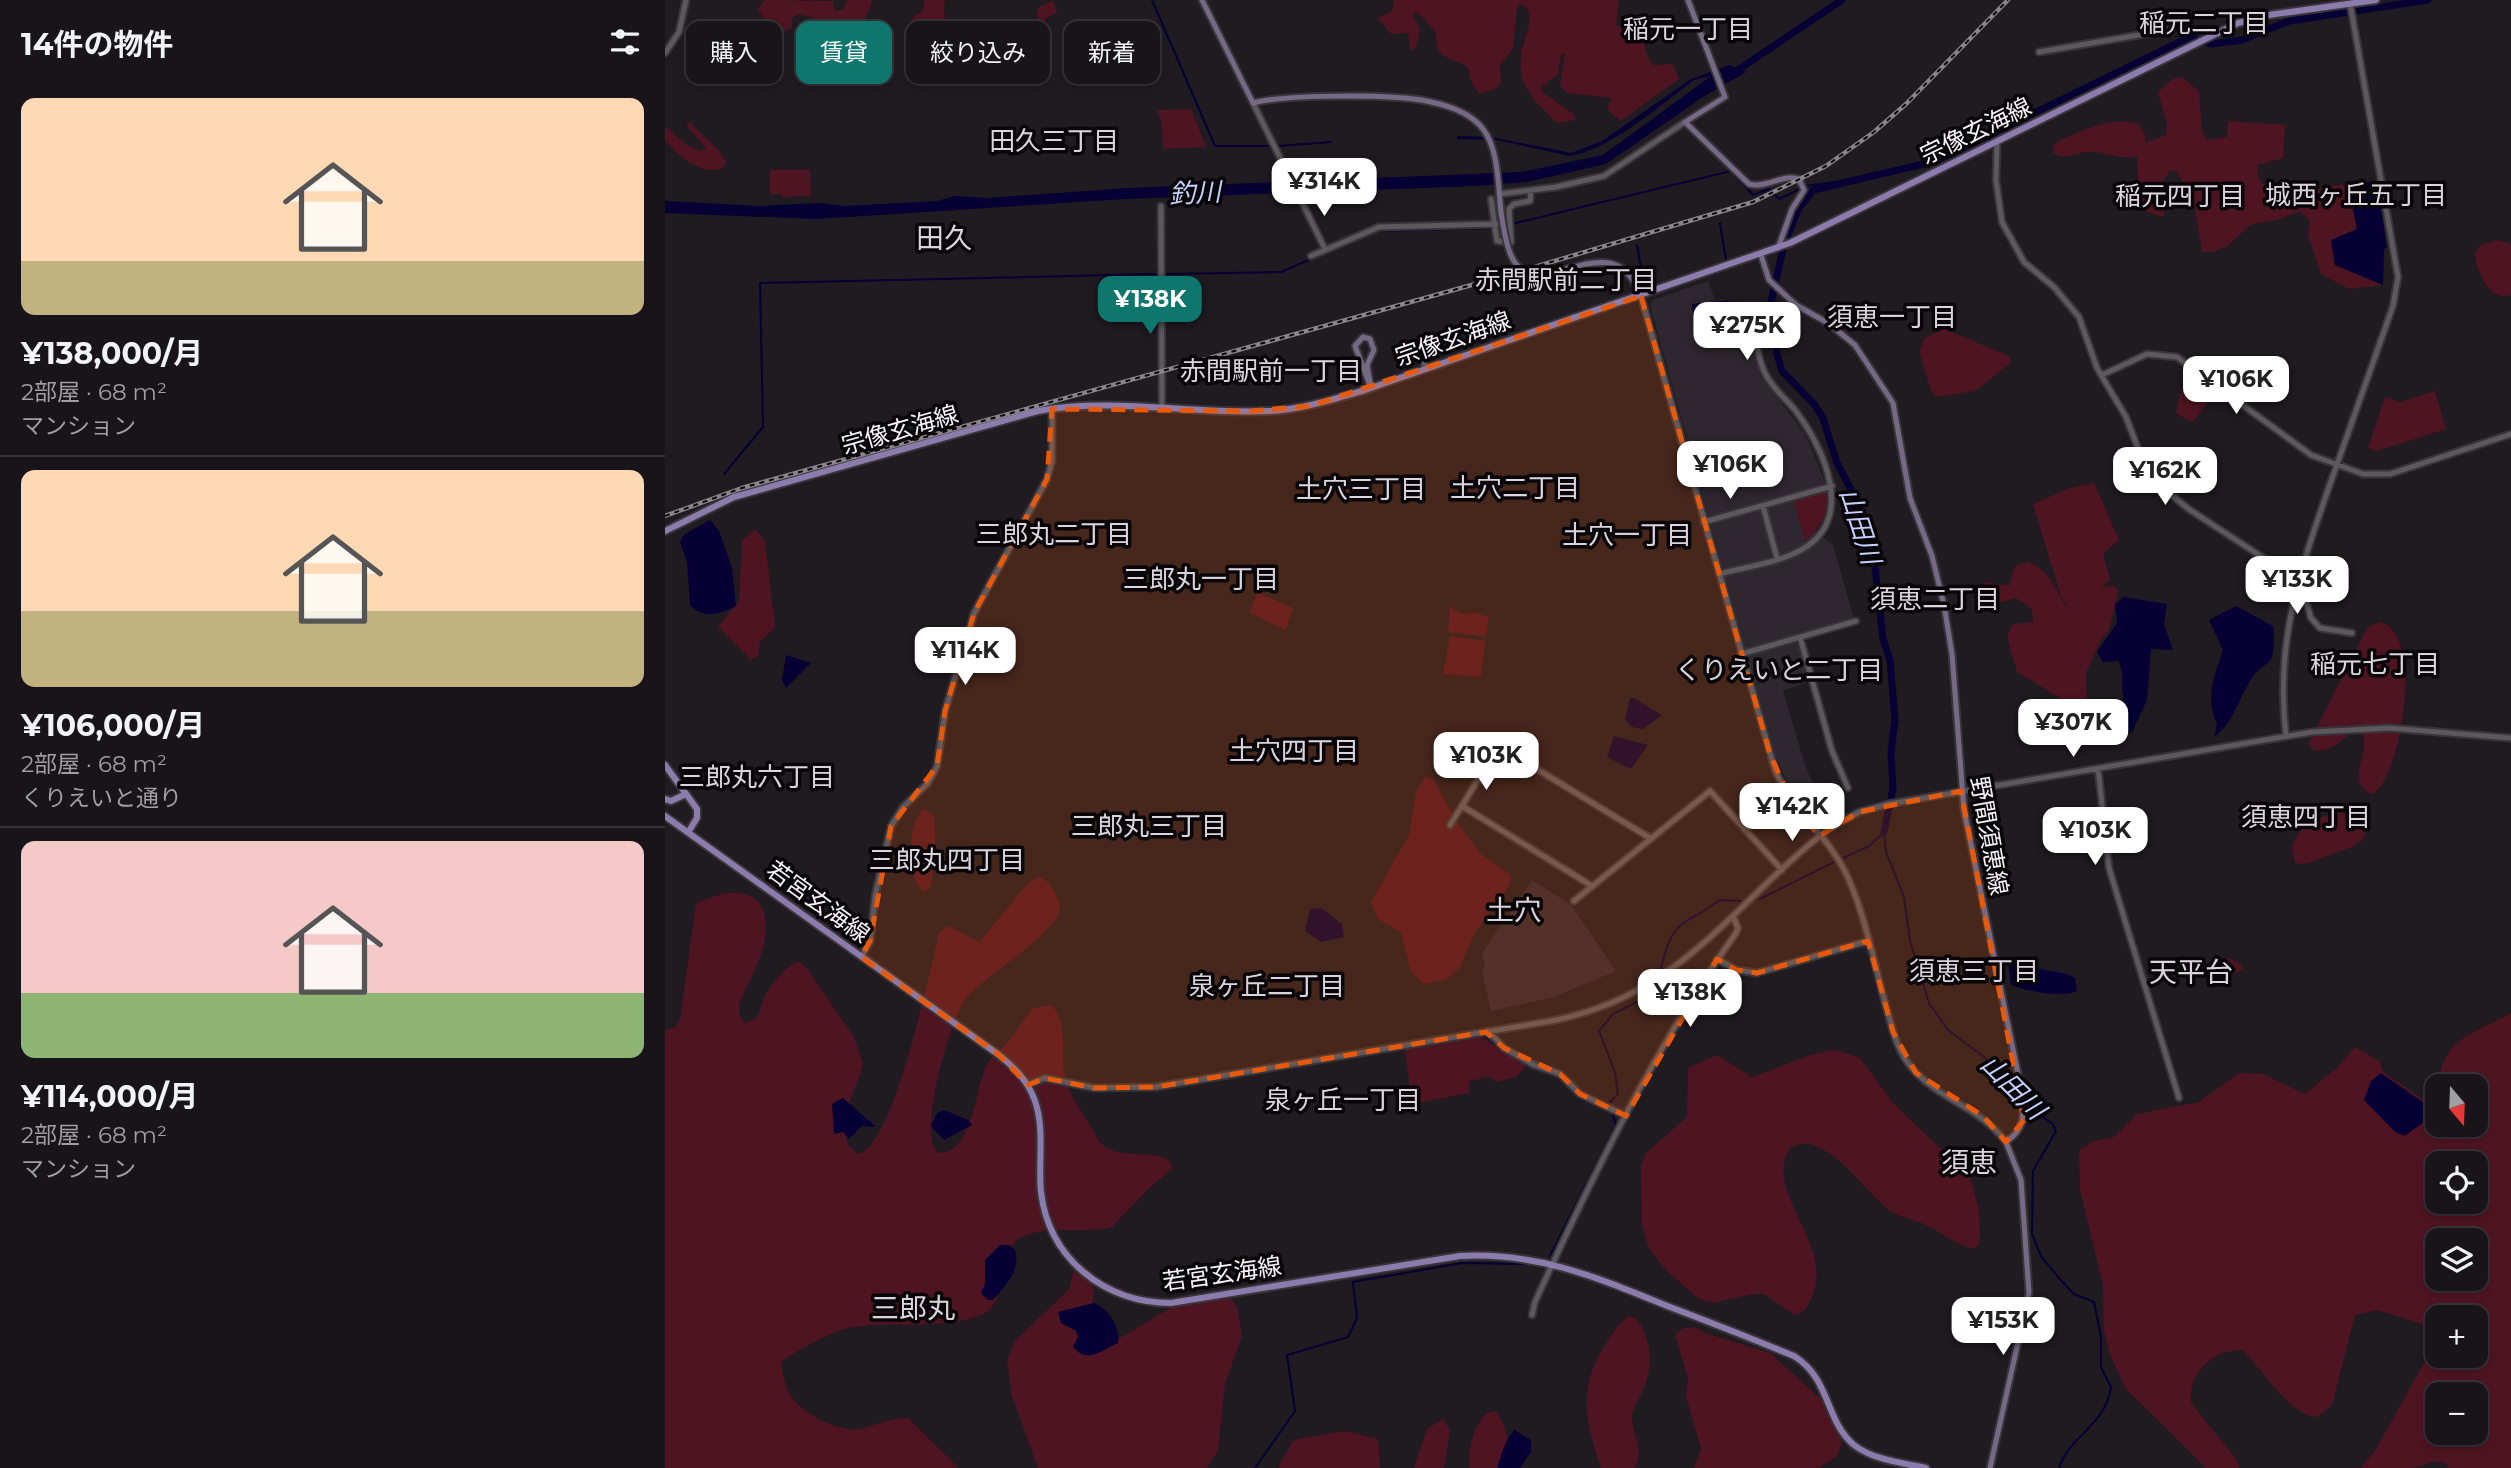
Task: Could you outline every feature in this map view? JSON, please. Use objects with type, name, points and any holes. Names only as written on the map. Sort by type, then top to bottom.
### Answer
[{"type":"main road","points":[[1202,0],[1253,103],[1332,98],[1421,100],[1465,114],[1488,137],[1496,169],[1509,256],[1525,272],[1542,274],[1607,261],[1620,265],[1633,278],[1641,296]]},
{"type":"main road","points":[[1688,0],[1725,97],[1685,122],[1749,184],[1760,186],[1799,178],[1803,188],[1792,209],[1779,248]]},
{"type":"main road","name":"宗像玄海線","points":[[665,531],[734,496],[1052,409],[1288,409],[1371,388],[1779,248],[2238,23],[2269,15],[2376,0]]},
{"type":"main road","name":"野間須恵線","points":[[1761,255],[1770,282],[1855,345],[1893,403],[1910,498],[1938,574],[1949,635],[1961,791],[2022,1095],[2023,1126],[2007,1142]]},
{"type":"main road","points":[[1363,337],[1370,339],[1374,351],[1367,365],[1371,388],[1355,346],[1363,337]]},
{"type":"main road","points":[[665,765],[698,812],[689,831]]},
{"type":"main road","points":[[665,799],[671,801],[686,794]]},
{"type":"main road","name":"若宮玄海線","points":[[665,816],[999,1055],[1028,1085],[1039,1118],[1041,1192],[1052,1232],[1063,1251],[1085,1275],[1122,1296],[1158,1303],[1191,1301],[1460,1256],[1503,1255],[1553,1263],[1590,1275],[1794,1356],[1817,1376],[1839,1426],[1853,1444],[1869,1454],[1926,1468]]},
{"type":"main road","points":[[1990,1468],[2029,1293],[2021,1180],[2007,1142]]},
{"type":"street","points":[[665,53],[679,32],[686,0]]},
{"type":"street","points":[[2286,736],[2284,653],[2296,584],[2393,306],[2397,277],[2351,5]]},
{"type":"street","points":[[2039,52],[2174,29]]},
{"type":"street","points":[[1253,103],[1325,249]]},
{"type":"street","points":[[1499,192],[1531,191],[1604,176],[1685,122]]},
{"type":"street","points":[[1997,142],[1996,180],[2003,222],[2024,262],[2054,286],[2079,317],[2102,374],[2126,417],[2149,477],[2190,510],[2279,568],[2296,584],[2316,625],[2328,630],[2352,633]]},
{"type":"street","points":[[1491,199],[1497,240],[1511,242],[1509,209],[1514,204],[1530,201],[1531,191]]},
{"type":"street","points":[[1161,206],[1162,409]]},
{"type":"street","points":[[1311,256],[1380,227],[1496,224]]},
{"type":"street","points":[[1641,296],[1775,770],[1792,803],[1819,836],[1850,883],[1893,1032],[1907,1062],[1932,1087],[1983,1116],[2007,1142]]},
{"type":"street","points":[[1720,574],[1802,549],[1820,534],[1830,514],[1832,486],[1810,433],[1766,375],[1759,356],[1755,327]]},
{"type":"street","points":[[1422,342],[1425,368]]},
{"type":"street","points":[[2102,374],[2147,354],[2177,358],[2304,451],[2363,474],[2383,475],[2511,434]]},
{"type":"street","points":[[861,957],[870,941],[875,896],[891,827],[902,807],[928,783],[937,766],[945,711],[974,613],[1047,479],[1052,460],[1052,409]]},
{"type":"street","points":[[1704,522],[1832,486]]},
{"type":"street","points":[[1763,506],[1777,558]]},
{"type":"street","points":[[1741,653],[1856,621]]},
{"type":"street","points":[[1800,637],[1832,751],[1848,788]]},
{"type":"street","points":[[1028,1085],[1045,1078],[1094,1088],[1142,1089],[1575,1016],[1627,997],[1680,965],[1819,836],[1845,818],[1869,809],[2286,736],[2389,728],[2511,738]]},
{"type":"street","points":[[1450,825],[1499,746],[1650,838]]},
{"type":"street","points":[[2098,768],[2109,868],[2179,1098]]},
{"type":"street","points":[[1574,901],[1710,791],[1782,870]]},
{"type":"street","points":[[1462,806],[1592,886]]},
{"type":"street","points":[[1532,1315],[1592,1178],[1717,959],[1738,929],[1733,916]]},
{"type":"street","points":[[1717,959],[1736,970],[1757,973],[1868,941]]},
{"type":"street","points":[[1488,1031],[1504,1048],[1534,1065],[1560,1074],[1580,1094],[1626,1116]]},
{"type":"highlighted area","points":[[1641,296],[1770,754],[1792,803],[1819,836],[1859,812],[1961,791],[2024,1120],[2006,1142],[1983,1116],[1916,1073],[1893,1032],[1868,941],[1757,973],[1736,970],[1717,959],[1626,1116],[1580,1094],[1560,1074],[1504,1048],[1486,1032],[1156,1087],[1094,1088],[1045,1078],[1028,1085],[999,1055],[861,957],[870,941],[891,826],[937,766],[945,711],[974,613],[1047,479],[1052,409],[1252,411],[1310,406]]},
{"type":"shaded area","points":[[765,0],[834,1],[834,10],[843,10],[847,0],[872,0],[864,21],[814,21],[811,17],[799,14],[792,18],[792,28],[782,32],[782,21],[767,21],[757,9]]},
{"type":"shaded area","points":[[924,0],[945,0],[945,21],[911,21],[923,10]]},
{"type":"shaded area","points":[[1394,0],[1619,0],[1616,26],[1645,27],[1645,46],[1649,60],[1653,65],[1673,64],[1679,79],[1621,121],[1607,110],[1612,98],[1567,93],[1560,86],[1565,53],[1561,54],[1558,74],[1541,87],[1542,92],[1574,114],[1575,120],[1557,123],[1531,95],[1522,76],[1521,53],[1529,23],[1527,7],[1520,4],[1517,8],[1513,48],[1500,66],[1501,83],[1495,89],[1479,94],[1471,82],[1468,67],[1440,53],[1436,32],[1417,12],[1413,16],[1420,29],[1416,48],[1411,51],[1408,33],[1391,34],[1378,18],[1392,11]]},
{"type":"shaded area","points":[[1053,1],[1057,12],[1045,21],[1038,21],[1037,8]]},
{"type":"shaded area","points":[[2183,77],[2199,92],[2202,131],[2207,140],[2227,137],[2228,121],[2285,125],[2283,158],[2257,165],[2259,180],[2278,194],[2290,198],[2328,187],[2363,183],[2350,193],[2357,230],[2331,240],[2335,265],[2383,285],[2349,289],[2321,274],[2308,235],[2310,220],[2300,211],[2280,219],[2250,225],[2228,246],[2212,252],[2202,252],[2194,203],[2176,171],[2170,171],[2164,179],[2164,217],[2140,210],[2137,156],[2086,152],[2065,156],[2053,153],[2053,145],[2062,140],[2107,123],[2135,123],[2143,130],[2145,143],[2166,135],[2167,124],[2158,92],[2173,79]]},
{"type":"shaded area","points":[[1191,109],[1206,147],[1163,149],[1162,124],[1157,110]]},
{"type":"shaded area","points":[[690,122],[720,152],[726,163],[723,168],[714,170],[698,167],[665,141],[665,126],[687,145],[701,151],[706,148],[686,125]]},
{"type":"shaded area","points":[[770,170],[810,170],[811,196],[782,197],[781,194],[770,194]]},
{"type":"shaded area","points":[[2498,240],[2511,244],[2511,295],[2496,294],[2490,289],[2481,275],[2476,259],[2475,252],[2481,245]]},
{"type":"shaded area","points":[[1708,281],[1715,300],[1729,299],[1731,322],[1750,323],[1760,375],[1805,434],[1826,484],[1826,511],[1815,532],[1833,545],[1854,619],[1796,634],[1809,681],[1783,691],[1805,765],[1821,802],[1836,818],[1822,827],[1818,826],[1792,793],[1775,756],[1650,305],[1653,300]]},
{"type":"shaded area","points":[[1944,329],[2009,356],[2011,363],[1975,391],[1936,397],[1931,391],[1919,351],[1925,338]]},
{"type":"shaded area","points":[[2194,373],[2217,391],[2193,422],[2176,413],[2180,394]]},
{"type":"shaded area","points":[[2435,391],[2446,429],[2377,451],[2368,448],[2385,397],[2400,402]]},
{"type":"shaded area","points":[[2094,483],[2119,540],[2103,554],[2110,580],[2100,588],[2113,585],[2118,591],[2109,630],[2100,642],[2086,673],[2087,704],[2058,697],[2017,672],[2007,637],[2013,624],[2033,622],[2032,609],[2016,598],[1989,605],[1983,602],[1981,586],[1987,582],[2009,586],[2015,566],[2028,562],[2047,575],[2066,607],[2071,607],[2067,606],[2061,596],[2033,504],[2070,488]]},
{"type":"shaded area","points":[[1825,492],[1826,512],[1815,531],[1805,541],[1794,501]]},
{"type":"shaded area","points":[[756,529],[765,541],[775,627],[760,642],[758,656],[751,660],[718,627],[739,601],[742,540]]},
{"type":"shaded area","points":[[1257,592],[1293,608],[1286,630],[1250,613]]},
{"type":"shaded area","points":[[1450,606],[1461,614],[1476,613],[1489,617],[1486,637],[1448,632]]},
{"type":"shaded area","points":[[2380,622],[2394,632],[2402,653],[2404,709],[2391,766],[2381,785],[2371,794],[2359,781],[2364,745],[2359,730],[2327,749],[2313,750],[2309,743],[2364,634],[2370,626]]},
{"type":"shaded area","points":[[1450,636],[1485,641],[1481,677],[1443,674]]},
{"type":"shaded area","points":[[1425,777],[1433,779],[1458,824],[1481,854],[1509,874],[1511,879],[1508,888],[1475,933],[1459,969],[1446,979],[1424,984],[1411,972],[1401,933],[1377,918],[1371,902],[1409,835],[1416,792]]},
{"type":"shaded area","points":[[925,809],[934,816],[936,849],[931,886],[925,892],[914,877],[911,852],[914,825]]},
{"type":"shaded area","points":[[2343,813],[2363,819],[2366,827],[2363,839],[2352,847],[2314,861],[2295,863],[2292,848],[2299,833],[2318,818]]},
{"type":"shaded area","points":[[1040,877],[1051,885],[1055,892],[1060,907],[1057,918],[1034,942],[965,1000],[951,1031],[938,1078],[933,1103],[932,1143],[938,1153],[950,1150],[959,1143],[966,1132],[983,1075],[991,1058],[1013,1036],[1031,1009],[1051,1005],[1062,1028],[1066,1081],[1098,1139],[1105,1147],[1115,1151],[1161,1157],[1169,1161],[1173,1168],[1147,1190],[1112,1227],[1037,1232],[1017,1240],[1007,1256],[996,1301],[981,1315],[934,1324],[869,1325],[844,1329],[825,1336],[781,1362],[790,1394],[814,1416],[833,1425],[852,1429],[908,1418],[959,1468],[665,1468],[665,1030],[676,1027],[680,1019],[696,904],[723,894],[735,893],[746,894],[755,899],[762,908],[765,938],[758,963],[739,1005],[740,1017],[745,1023],[757,1017],[770,988],[783,972],[798,961],[806,967],[854,1037],[863,1064],[847,1110],[845,1135],[849,1145],[858,1154],[871,1144],[885,1122],[897,1091],[909,1055],[939,932],[949,926],[979,942],[1029,882]]},
{"type":"shaded area","points":[[1532,880],[1571,905],[1616,971],[1554,997],[1491,1011],[1482,970],[1485,965],[1482,953]]},
{"type":"shaded area","points":[[2228,958],[2238,962],[2244,969],[2210,983],[2204,965]]},
{"type":"shaded area","points":[[2511,1013],[2511,1468],[2446,1468],[2449,1465],[2439,1462],[2412,1468],[2361,1468],[2376,1449],[2425,1361],[2425,1368],[2488,1368],[2488,1305],[2425,1305],[2425,1325],[2377,1310],[2355,1315],[2332,1405],[2317,1417],[2307,1415],[2287,1401],[2244,1351],[2223,1353],[2213,1358],[2198,1372],[2191,1392],[2191,1403],[2236,1459],[2240,1468],[2206,1468],[2126,1389],[2110,1354],[2104,1331],[2103,1285],[2080,1190],[2079,1150],[2094,1141],[2114,1137],[2137,1114],[2199,1102],[2239,1073],[2263,1074],[2305,1094],[2339,1066],[2355,1047],[2380,1062],[2383,1072],[2425,1101],[2425,1138],[2489,1138],[2489,1074],[2441,1074],[2446,1057],[2453,1047],[2473,1032]]},
{"type":"shaded area","points":[[1480,1037],[1528,1064],[1516,1077],[1497,1082],[1489,1077],[1469,1081],[1469,1093],[1412,1104],[1405,1050]]},
{"type":"shaded area","points":[[1834,1050],[1859,1057],[1894,1104],[1970,1177],[1979,1210],[1980,1244],[1972,1249],[1966,1247],[1924,1224],[1889,1210],[1830,1154],[1816,1146],[1803,1144],[1790,1148],[1784,1165],[1785,1183],[1814,1257],[1817,1277],[1807,1306],[1801,1313],[1794,1315],[1764,1294],[1752,1294],[1714,1303],[1699,1299],[1667,1271],[1649,1249],[1642,1225],[1641,1166],[1646,1153],[1687,1117],[1688,1068],[1717,1055],[1752,1077],[1810,1055]]},
{"type":"shaded area","points":[[1080,1267],[1085,1269],[1094,1291],[1092,1306],[1105,1344],[1183,1301],[1215,1293],[1230,1295],[1237,1308],[1242,1336],[1225,1384],[1218,1450],[1207,1468],[1038,1468],[1012,1396],[1007,1361],[1014,1342],[1069,1289],[1073,1273]]},
{"type":"shaded area","points":[[1628,1317],[1636,1318],[1641,1326],[1650,1353],[1647,1381],[1632,1415],[1639,1455],[1634,1468],[1601,1468],[1588,1419],[1588,1389],[1597,1358],[1616,1328]]},
{"type":"shaded area","points":[[1695,1327],[1705,1333],[1770,1353],[1822,1400],[1842,1442],[1837,1456],[1818,1468],[1694,1468],[1701,1449],[1686,1396],[1688,1378],[1675,1335],[1684,1328]]},
{"type":"shaded area","points":[[1496,1411],[1503,1423],[1516,1468],[1469,1468],[1475,1431],[1487,1413]]},
{"type":"shaded area","points":[[1443,1419],[1450,1430],[1444,1468],[1414,1468],[1427,1429]]},
{"type":"shaded area","points":[[1344,1431],[1378,1439],[1380,1468],[1278,1468],[1292,1442]]},
{"type":"water","points":[[1729,65],[1746,72],[1703,97],[1606,164],[1527,182],[1126,199],[817,219],[665,213],[665,201],[759,206],[820,203],[844,206],[937,201],[955,196],[987,198],[1128,188],[1521,172],[1603,155],[1711,76],[1694,80],[1651,113],[1602,145],[1570,156],[1497,140],[1457,139],[1457,136],[1491,137],[1571,153],[1602,141],[1691,79]]},
{"type":"water","points":[[2377,182],[2387,248],[2384,249],[2383,285],[2335,265],[2331,240],[2357,229],[2350,193],[2363,183]]},
{"type":"water","points":[[1729,300],[1730,316],[1694,320],[1692,304]]},
{"type":"water","points":[[710,520],[719,531],[732,568],[736,606],[706,614],[690,605],[687,562],[680,542],[685,534]]},
{"type":"water","points":[[2123,597],[2167,604],[2164,624],[2173,650],[2151,649],[2147,700],[2132,732],[2129,733],[2096,705],[2101,702],[2119,703],[2124,698],[2122,672],[2118,661],[2103,662],[2097,652],[2117,623],[2115,605]]},
{"type":"water","points":[[2236,606],[2273,626],[2273,651],[2271,659],[2250,682],[2227,724],[2214,737],[2217,724],[2211,696],[2223,650],[2209,620]]},
{"type":"water","points":[[786,655],[811,663],[786,688],[782,680]]},
{"type":"water","points":[[1630,698],[1662,715],[1643,729],[1632,727],[1625,720]]},
{"type":"water","points":[[1614,736],[1648,745],[1631,769],[1607,757]]},
{"type":"water","points":[[1321,908],[1342,924],[1344,937],[1321,942],[1305,931],[1310,909]]},
{"type":"water","points":[[2008,963],[2067,974],[2075,978],[2077,991],[2063,994],[2044,993],[2011,985]]},
{"type":"water","points":[[2381,1073],[2425,1104],[2425,1123],[2405,1136],[2395,1132],[2364,1100],[2371,1081]]},
{"type":"water","points":[[843,1098],[875,1127],[862,1126],[849,1139],[843,1132],[834,1134],[832,1104]]},
{"type":"water","points":[[944,1110],[968,1120],[972,1125],[944,1140],[931,1126],[937,1113]]},
{"type":"water","points":[[1000,1245],[1009,1245],[1015,1250],[1016,1265],[1007,1284],[993,1300],[988,1300],[981,1293],[985,1284],[985,1260]]},
{"type":"water","points":[[1094,1303],[1104,1309],[1112,1319],[1118,1343],[1095,1354],[1084,1355],[1073,1347],[1078,1337],[1076,1331],[1061,1323],[1058,1312]]},
{"type":"water","points":[[1514,1430],[1531,1440],[1531,1452],[1520,1468],[1497,1468],[1505,1444]]},
{"type":"waterway","points":[[1152,0],[1215,146],[1272,146]]},
{"type":"waterway","name":"釣川","points":[[1732,74],[1842,0]]},
{"type":"waterway","name":"山田川","points":[[1884,832],[1893,789],[1891,752],[1895,720],[1890,660],[1883,639],[1874,559],[1855,497],[1837,463],[1823,418],[1814,404],[1782,371],[1777,354],[1771,302],[1784,245],[1798,210],[1813,190],[1936,161],[2190,37],[2211,44],[2242,40],[2289,21],[2428,0]]},
{"type":"waterway","points":[[1278,146],[1331,142]]},
{"type":"waterway","points":[[1512,224],[1731,171],[1753,195],[1769,189],[1779,199],[1800,189]]},
{"type":"waterway","name":"山田川","points":[[1805,186],[1869,177]]},
{"type":"waterway","points":[[1720,223],[1726,260]]},
{"type":"waterway","points":[[1376,231],[1493,228]]},
{"type":"waterway","points":[[1637,245],[1644,286]]},
{"type":"waterway","points":[[1165,274],[1281,272],[1336,248]]},
{"type":"waterway","points":[[724,474],[763,427],[760,283],[1159,274]]},
{"type":"waterway","name":"山田川","points":[[1884,832],[1886,852],[1904,897],[1910,941],[1929,1003],[1948,1030],[1996,1066],[2021,1100]]},
{"type":"waterway","points":[[1841,859],[1869,846],[1883,833]]},
{"type":"waterway","points":[[1760,899],[1836,861]]},
{"type":"waterway","points":[[1660,972],[1668,944],[1679,927],[1719,900],[1741,901]]},
{"type":"waterway","points":[[1550,1256],[1616,1125],[1609,1103],[1618,1094],[1615,1072],[1599,1031],[1613,1014],[1643,999]]},
{"type":"waterway","name":"山田川","points":[[2024,1104],[2053,1124],[2056,1131],[2033,1171],[2032,1234],[2041,1256],[2058,1277],[2074,1294],[2094,1302],[2101,1337],[2101,1367],[2111,1387],[2102,1412],[2070,1448],[2059,1468]]},
{"type":"waterway","points":[[1255,1468],[1295,1411],[1287,1355],[1348,1337],[1357,1318],[1353,1282],[1462,1263],[1534,1264]]},
{"type":"railway","points":[[665,516],[742,488],[1504,276],[1753,202],[1826,166],[1874,132],[1906,104],[2008,0]]},
{"type":"district","name":"稲元二丁目","points":[[2204,23]]},
{"type":"district","name":"稲元一丁目","points":[[1688,29]]},
{"type":"district","name":"田久三丁目","points":[[1054,141]]},
{"type":"district","name":"城西ヶ丘五丁目","points":[[2356,195]]},
{"type":"district","name":"稲元四丁目","points":[[2180,196]]},
{"type":"district","name":"田久","points":[[944,238]]},
{"type":"district","name":"赤間駅前二丁目","points":[[1566,280]]},
{"type":"district","name":"須恵一丁目","points":[[1892,317]]},
{"type":"district","name":"赤間駅前一丁目","points":[[1271,371]]},
{"type":"district","name":"土穴二丁目","points":[[1515,488]]},
{"type":"district","name":"土穴三丁目","points":[[1361,489]]},
{"type":"district","name":"三郎丸二丁目","points":[[1054,534]]},
{"type":"district","name":"土穴一丁目","points":[[1627,535]]},
{"type":"district","name":"三郎丸一丁目","points":[[1201,579]]},
{"type":"district","name":"須恵二丁目","points":[[1935,599]]},
{"type":"district","name":"稲元七丁目","points":[[2375,664]]},
{"type":"district","name":"くりえいと二丁目","points":[[1779,670]]},
{"type":"district","name":"土穴四丁目","points":[[1294,751]]},
{"type":"district","name":"三郎丸六丁目","points":[[757,777]]},
{"type":"district","name":"須恵四丁目","points":[[2306,817]]},
{"type":"district","name":"三郎丸三丁目","points":[[1149,826]]},
{"type":"district","name":"三郎丸四丁目","points":[[947,860]]},
{"type":"district","name":"土穴","points":[[1514,910]]},
{"type":"district","name":"須恵三丁目","points":[[1974,971]]},
{"type":"district","name":"天平台","points":[[2191,972]]},
{"type":"district","name":"泉ヶ丘二丁目","points":[[1267,986]]},
{"type":"district","name":"泉ヶ丘一丁目","points":[[1343,1100]]},
{"type":"district","name":"須恵","points":[[1969,1162]]},
{"type":"district","name":"三郎丸","points":[[913,1308]]}]
